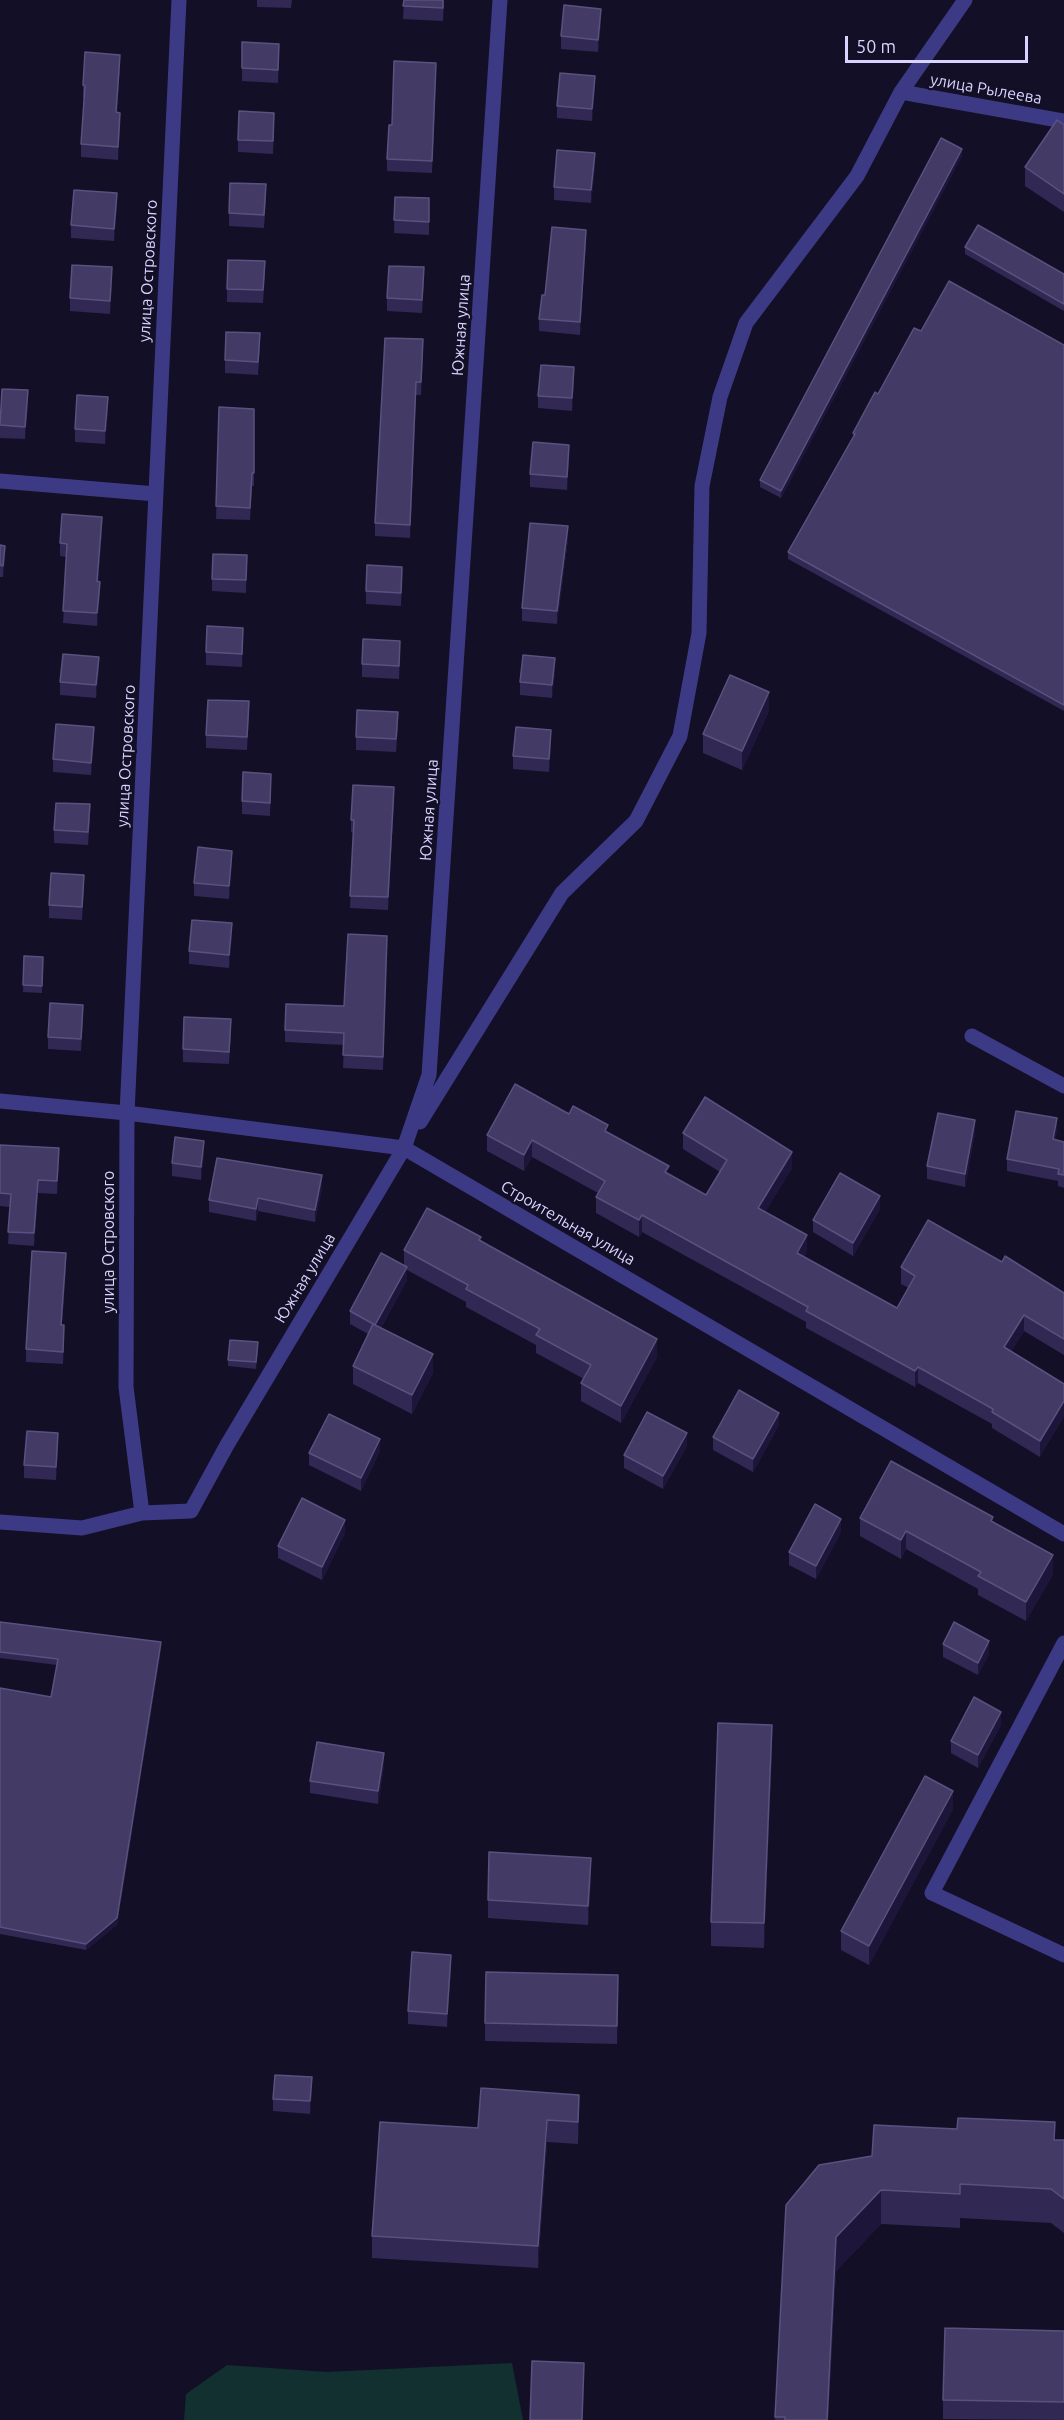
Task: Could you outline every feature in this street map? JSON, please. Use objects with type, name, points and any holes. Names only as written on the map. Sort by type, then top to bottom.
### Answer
[{"type":"street","name":"улица Островского","points":[[141,1513],[126,1387],[127,1113],[179,0]]},
{"type":"street","name":"Южная улица","points":[[141,1513],[190,1511],[404,1148],[429,1075],[500,0]]},
{"type":"street","points":[[404,1148],[562,893],[636,820],[680,736],[699,633],[702,486],[720,397],[746,323],[857,176],[901,92],[965,0]]},
{"type":"street","name":"улица Рылеева","points":[[901,92],[1064,121]]},
{"type":"street","points":[[0,481],[156,494]]},
{"type":"street","points":[[972,1036],[1064,1086]]},
{"type":"street","name":"Строительная улица","points":[[0,1101],[127,1113],[404,1148],[1064,1534]]},
{"type":"street","points":[[0,1522],[82,1528],[141,1513]]},
{"type":"street","points":[[1064,1643],[932,1893],[1064,1955]]},
{"type":"green space","points":[[512,2363],[523,2420],[184,2420],[186,2394],[227,2365],[327,2372]]},
{"type":"building","points":[[404,0],[443,0],[443,8],[403,6]]},
{"type":"building","points":[[564,5],[601,9],[598,40],[561,36]]},
{"type":"building","points":[[242,42],[279,44],[278,70],[242,68]]},
{"type":"building","points":[[85,52],[120,55],[116,112],[120,113],[118,147],[81,144]]},
{"type":"building","points":[[394,61],[436,63],[432,161],[387,159],[389,125],[392,125]]},
{"type":"building","points":[[560,73],[595,76],[592,109],[557,106]]},
{"type":"building","points":[[239,111],[274,113],[273,141],[238,140]]},
{"type":"building","points":[[1057,120],[1064,125],[1064,194],[1025,167]]},
{"type":"building","points":[[941,138],[962,149],[781,491],[760,480]]},
{"type":"building","points":[[557,150],[595,153],[591,190],[554,187]]},
{"type":"building","points":[[230,183],[266,184],[264,215],[229,213]]},
{"type":"building","points":[[74,190],[117,193],[114,229],[71,225]]},
{"type":"building","points":[[395,197],[429,198],[429,222],[394,220]]},
{"type":"building","points":[[978,225],[1064,274],[1064,304],[965,247]]},
{"type":"building","points":[[552,227],[586,230],[580,322],[539,319],[542,295],[545,295]]},
{"type":"building","points":[[228,260],[265,261],[263,290],[227,289]]},
{"type":"building","points":[[72,265],[112,267],[110,301],[70,298]]},
{"type":"building","points":[[389,266],[424,267],[422,300],[387,298]]},
{"type":"building","points":[[949,281],[1064,345],[1064,705],[788,552],[855,434],[853,433],[875,392],[878,394],[914,328],[921,331]]},
{"type":"building","points":[[226,332],[260,333],[258,362],[225,360]]},
{"type":"building","points":[[385,338],[423,339],[421,382],[416,382],[410,525],[375,523]]},
{"type":"building","points":[[541,365],[574,367],[572,398],[538,396]]},
{"type":"building","points":[[2,389],[28,390],[25,427],[0,425]]},
{"type":"building","points":[[77,395],[108,397],[105,431],[75,429]]},
{"type":"building","points":[[219,407],[254,409],[254,473],[252,473],[250,508],[216,506]]},
{"type":"building","points":[[533,442],[569,445],[567,477],[530,474]]},
{"type":"building","points":[[62,514],[102,517],[97,613],[63,611],[67,544],[60,543]]},
{"type":"building","points":[[530,523],[568,526],[557,611],[522,608]]},
{"type":"building","points":[[0,545],[5,546],[3,566],[0,565]]},
{"type":"building","points":[[213,554],[247,555],[246,580],[212,579]]},
{"type":"building","points":[[367,565],[402,567],[401,593],[366,591]]},
{"type":"building","points":[[207,626],[243,628],[242,654],[206,652]]},
{"type":"building","points":[[363,639],[400,641],[399,666],[362,664]]},
{"type":"building","points":[[63,654],[99,657],[96,685],[60,682]]},
{"type":"building","points":[[523,655],[555,658],[552,685],[520,682]]},
{"type":"building","points":[[730,675],[769,692],[742,751],[703,734]]},
{"type":"building","points":[[208,700],[249,701],[247,737],[206,735]]},
{"type":"building","points":[[357,710],[398,712],[396,739],[356,737]]},
{"type":"building","points":[[56,724],[94,727],[91,763],[53,759]]},
{"type":"building","points":[[516,727],[551,730],[549,759],[513,756]]},
{"type":"building","points":[[243,772],[271,774],[270,803],[242,801]]},
{"type":"building","points":[[353,785],[394,787],[388,897],[350,896],[354,820],[351,820]]},
{"type":"building","points":[[56,803],[90,804],[88,832],[54,830]]},
{"type":"building","points":[[198,847],[232,851],[229,886],[194,883]]},
{"type":"building","points":[[51,873],[84,875],[82,907],[49,905]]},
{"type":"building","points":[[192,920],[232,923],[229,955],[189,951]]},
{"type":"building","points":[[348,934],[387,936],[383,1057],[343,1055],[344,1033],[285,1030],[286,1004],[344,1006]]},
{"type":"building","points":[[24,956],[43,957],[42,986],[23,985]]},
{"type":"building","points":[[50,1003],[83,1005],[81,1039],[48,1037]]},
{"type":"building","points":[[184,1017],[231,1019],[229,1052],[183,1049]]},
{"type":"building","points":[[515,1084],[569,1114],[573,1106],[608,1125],[605,1131],[669,1166],[665,1172],[706,1195],[727,1160],[683,1133],[705,1097],[792,1152],[758,1208],[807,1235],[797,1253],[897,1308],[915,1276],[901,1267],[928,1220],[1002,1262],[1005,1256],[1064,1293],[1064,1339],[1024,1315],[1004,1347],[1064,1384],[1064,1401],[1040,1441],[992,1412],[993,1409],[918,1367],[915,1371],[806,1311],[808,1307],[642,1215],[639,1220],[596,1197],[605,1181],[532,1140],[524,1155],[487,1135]]},
{"type":"building","points":[[1016,1111],[1057,1118],[1053,1139],[1064,1142],[1064,1175],[1058,1174],[1059,1169],[1007,1159]]},
{"type":"building","points":[[938,1113],[975,1120],[965,1174],[927,1166]]},
{"type":"building","points":[[175,1137],[204,1141],[201,1167],[172,1163]]},
{"type":"building","points":[[0,1145],[59,1148],[57,1181],[38,1180],[34,1233],[8,1232],[11,1194],[0,1193]]},
{"type":"building","points":[[217,1158],[322,1175],[315,1210],[258,1198],[256,1209],[209,1200]]},
{"type":"building","points":[[840,1173],[880,1196],[853,1243],[813,1220]]},
{"type":"building","points":[[427,1208],[481,1237],[479,1240],[657,1339],[621,1406],[581,1383],[591,1365],[536,1335],[540,1329],[466,1289],[468,1285],[404,1250]]},
{"type":"building","points":[[32,1251],[66,1253],[61,1325],[64,1325],[63,1352],[26,1349]]},
{"type":"building","points":[[381,1253],[407,1267],[375,1325],[350,1311]]},
{"type":"building","points":[[373,1324],[433,1354],[412,1395],[353,1366]]},
{"type":"building","points":[[230,1340],[258,1342],[256,1362],[228,1360]]},
{"type":"building","points":[[739,1390],[779,1413],[753,1459],[713,1437]]},
{"type":"building","points":[[647,1412],[687,1433],[663,1476],[624,1455]]},
{"type":"building","points":[[329,1414],[380,1439],[361,1478],[309,1453]]},
{"type":"building","points":[[27,1431],[58,1433],[56,1467],[24,1465]]},
{"type":"building","points":[[891,1461],[993,1517],[991,1521],[1053,1555],[1026,1602],[978,1576],[981,1572],[906,1531],[901,1540],[860,1518]]},
{"type":"building","points":[[302,1498],[345,1520],[322,1567],[278,1546]]},
{"type":"building","points":[[815,1504],[841,1519],[816,1566],[789,1552]]},
{"type":"building","points":[[0,1622],[161,1642],[117,1918],[86,1944],[0,1927],[0,1688],[51,1697],[58,1659],[0,1652]]},
{"type":"building","points":[[954,1622],[989,1641],[978,1663],[943,1644]]},
{"type":"building","points":[[974,1697],[1001,1712],[978,1755],[951,1741]]},
{"type":"building","points":[[718,1723],[772,1725],[764,1923],[711,1922]]},
{"type":"building","points":[[317,1742],[384,1753],[378,1791],[310,1781]]},
{"type":"building","points":[[925,1776],[953,1791],[869,1946],[841,1931]]},
{"type":"building","points":[[489,1852],[591,1858],[588,1906],[488,1900]]},
{"type":"building","points":[[412,1952],[451,1955],[447,2014],[408,2011]]},
{"type":"building","points":[[486,1972],[618,1975],[617,2026],[485,2023]]},
{"type":"building","points":[[275,2075],[312,2077],[310,2101],[273,2099]]},
{"type":"building","points":[[481,2088],[579,2095],[578,2122],[547,2120],[538,2246],[372,2236],[380,2122],[478,2128]]},
{"type":"building","points":[[958,2118],[1055,2122],[1054,2140],[1064,2140],[1064,2199],[1051,2189],[960,2184],[960,2194],[881,2190],[836,2237],[827,2420],[785,2420],[785,2417],[775,2417],[786,2205],[819,2165],[872,2156],[874,2125],[957,2129]]},
{"type":"building","points":[[945,2328],[1064,2331],[1064,2402],[943,2400]]},
{"type":"building","points":[[532,2361],[584,2363],[582,2420],[530,2420]]}]
